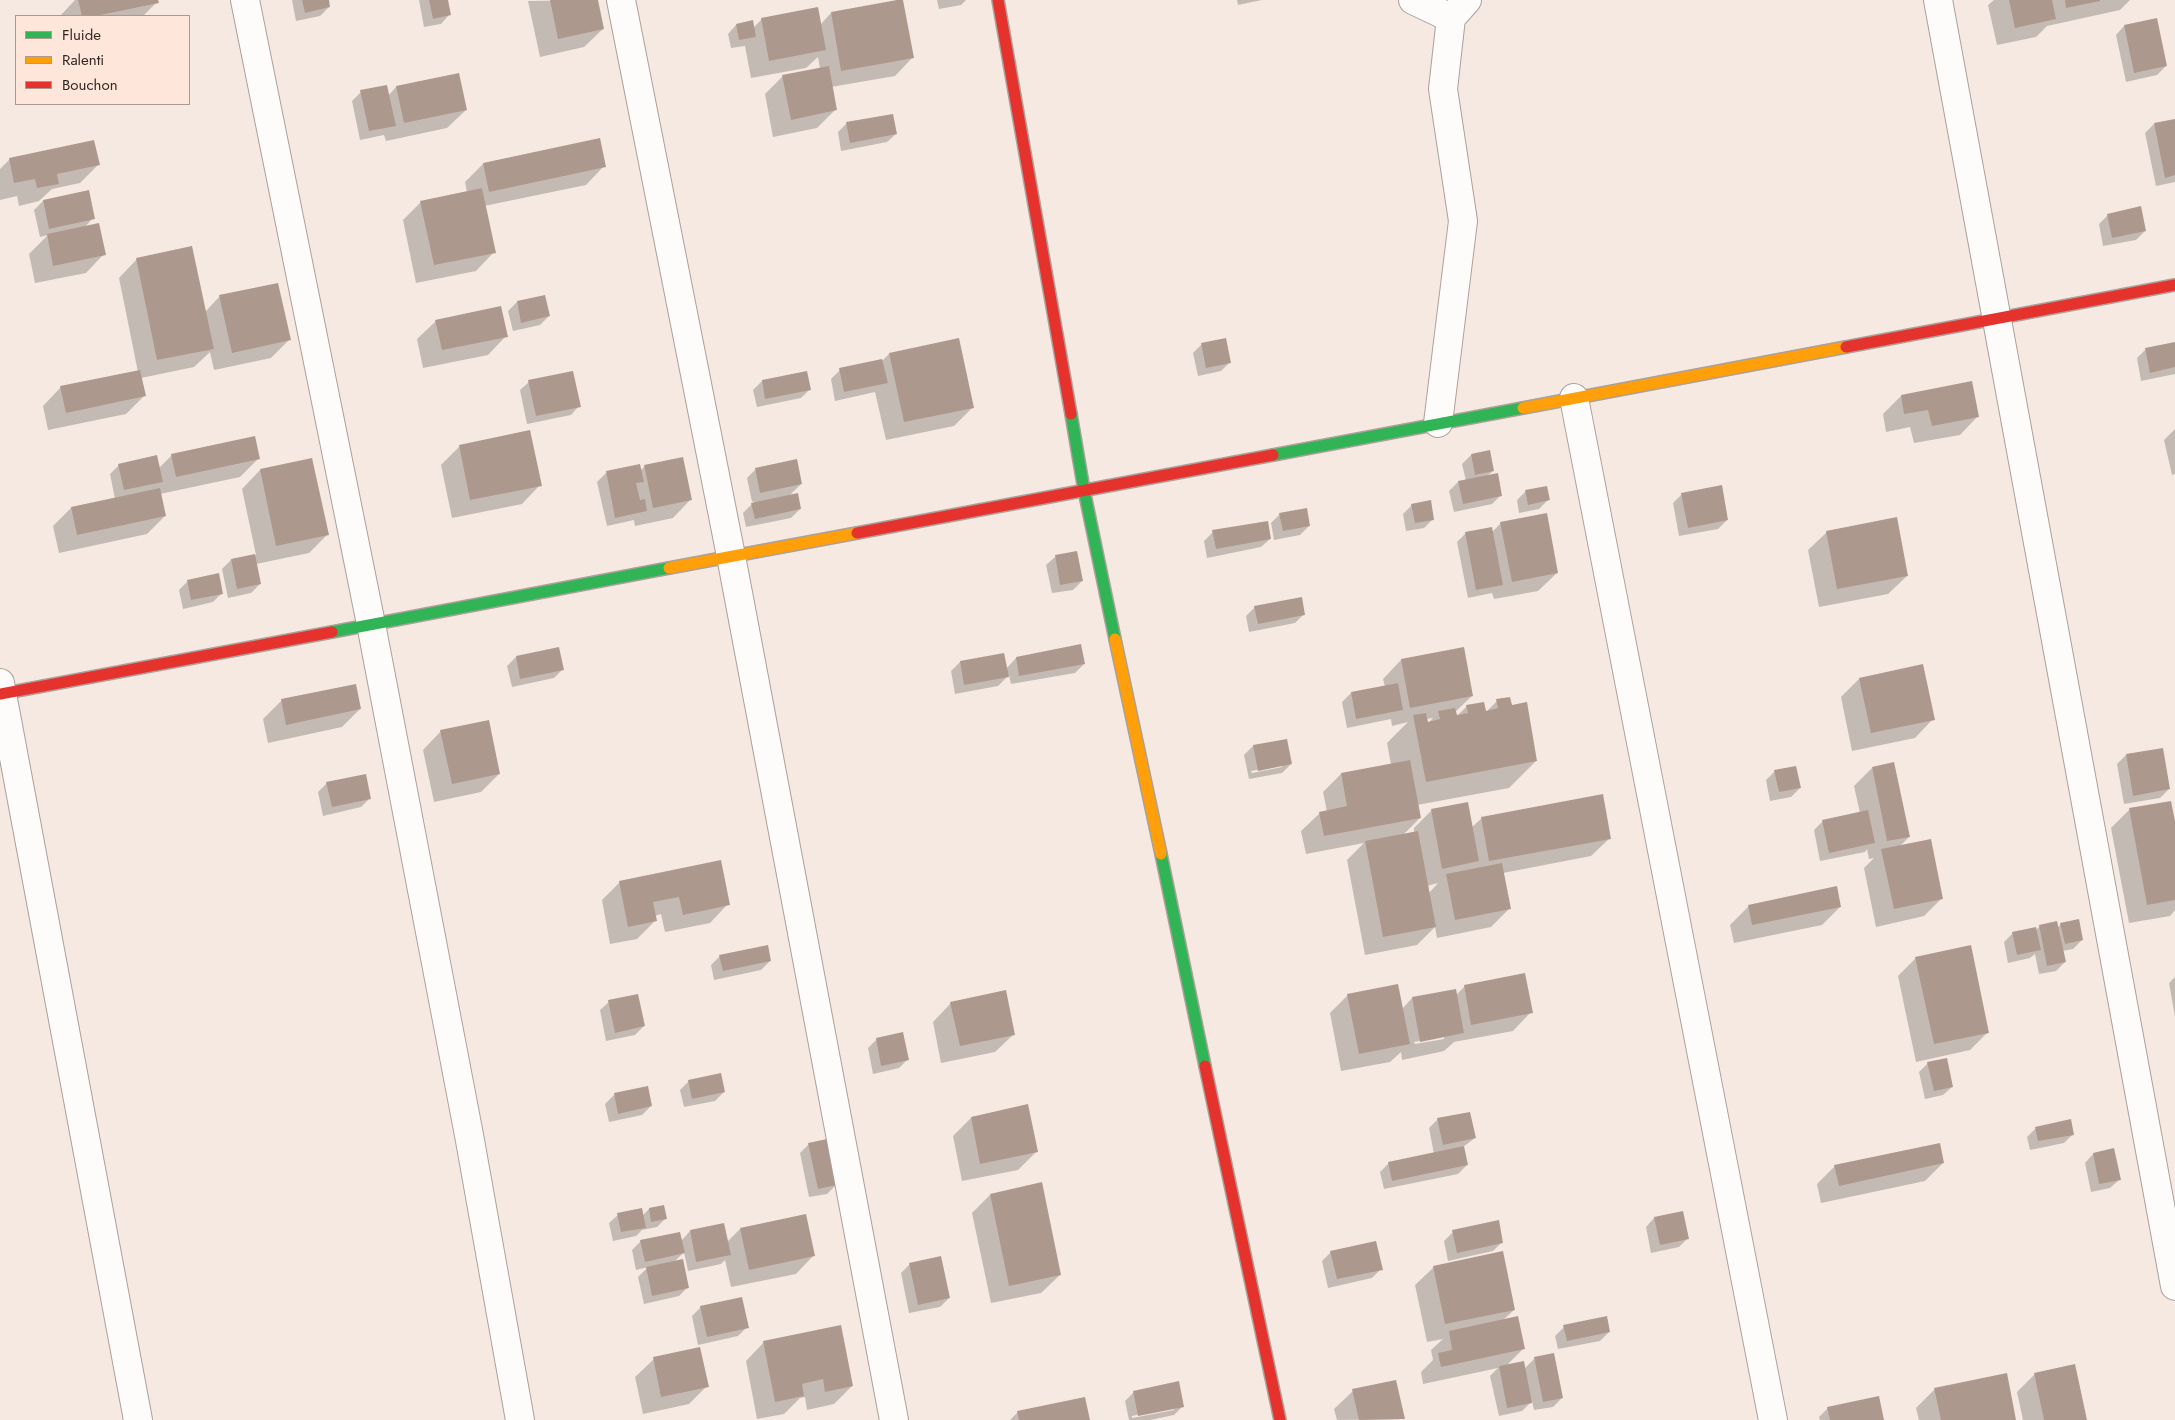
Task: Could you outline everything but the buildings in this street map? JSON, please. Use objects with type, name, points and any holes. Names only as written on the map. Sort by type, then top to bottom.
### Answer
[{"type":"street","points":[[245,0],[371,624],[469,1136],[520,1420]]},
{"type":"street","points":[[621,0],[732,556],[894,1420]]},
{"type":"street","points":[[998,0],[1084,490],[1280,1420]]},
{"type":"street","points":[[1413,0],[1459,9],[1443,89],[1463,221],[1438,423]]},
{"type":"street","points":[[1938,0],[2175,1286]]},
{"type":"street","points":[[138,1420],[1,690],[371,624],[2175,285]]},
{"type":"street","points":[[1574,398],[1773,1420]]},
{"type":"traffic: fast","points":[[1273,455],[1523,408]]},
{"type":"traffic: fast","points":[[1071,414],[1084,490],[1115,639]]},
{"type":"traffic: fast","points":[[332,632],[669,568]]},
{"type":"traffic: fast","points":[[1161,854],[1205,1066]]},
{"type":"traffic: slow","points":[[1523,408],[1846,347]]},
{"type":"traffic: slow","points":[[669,568],[857,533]]},
{"type":"traffic: slow","points":[[1115,639],[1161,854]]},
{"type":"traffic: jam","points":[[998,0],[1071,414]]},
{"type":"traffic: jam","points":[[1846,347],[2175,285]]},
{"type":"traffic: jam","points":[[857,533],[1273,455]]},
{"type":"traffic: jam","points":[[0,694],[332,632]]},
{"type":"traffic: jam","points":[[1205,1066],[1280,1420]]}]
